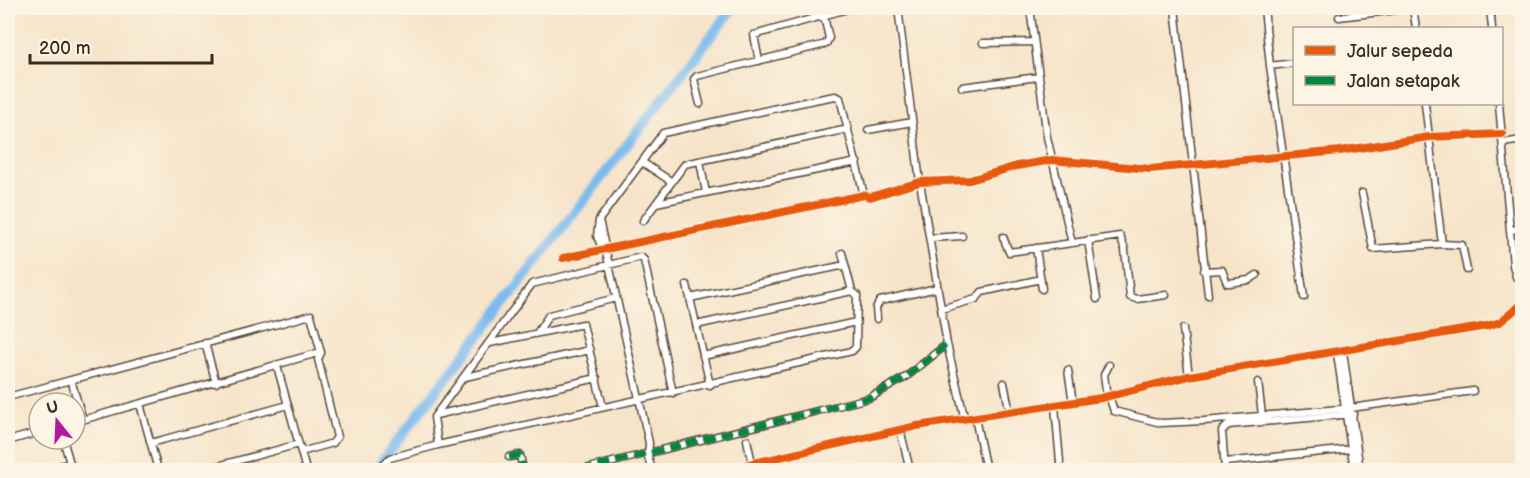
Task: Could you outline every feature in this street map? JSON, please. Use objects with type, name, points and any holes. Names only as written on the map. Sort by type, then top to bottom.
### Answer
[{"type":"street","points":[[700,104],[694,79],[697,76],[826,44],[829,38],[822,8]]},
{"type":"street","points":[[759,61],[754,35],[851,8]]},
{"type":"street","points":[[898,8],[912,123],[937,288],[965,420]]},
{"type":"street","points":[[1030,8],[1052,164],[1072,243]]},
{"type":"street","points":[[1175,8],[1208,295]]},
{"type":"street","points":[[1264,8],[1283,160],[1304,297]]},
{"type":"street","points":[[1339,17],[1413,8],[1416,27]]},
{"type":"street","points":[[1490,8],[1492,27]]},
{"type":"street","points":[[983,43],[1034,42]]},
{"type":"street","points":[[1270,66],[1293,63]]},
{"type":"street","points":[[962,87],[1038,77]]},
{"type":"street","points":[[652,471],[639,399],[600,220],[661,135],[667,131],[835,96],[840,98],[864,195]]},
{"type":"street","points":[[1425,105],[1442,244]]},
{"type":"street","points":[[1499,105],[1510,230],[1518,276]]},
{"type":"street","points":[[868,130],[912,123]]},
{"type":"street","points":[[643,221],[683,165],[848,129]]},
{"type":"street","points":[[438,445],[436,415],[532,284],[606,255],[864,195],[870,197],[921,186],[970,180],[1017,165],[1052,164],[1133,169],[1192,168],[1283,160],[1429,137],[1522,140]]},
{"type":"street","points":[[700,161],[706,194]]},
{"type":"street","points":[[642,162],[672,182]]},
{"type":"street","points":[[656,203],[856,162]]},
{"type":"street","points":[[1362,193],[1373,249],[1442,244],[1462,245],[1467,270]]},
{"type":"street","points":[[1510,230],[1522,229]]},
{"type":"street","points":[[1003,237],[1009,252],[1114,235],[1123,239],[1129,293],[1133,299],[1166,295]]},
{"type":"street","points":[[930,238],[962,236]]},
{"type":"street","points":[[1088,240],[1097,300]]},
{"type":"street","points":[[1036,248],[1042,289]]},
{"type":"street","points":[[377,471],[390,458],[438,445],[852,351],[856,347],[857,294],[852,291],[842,253]]},
{"type":"street","points":[[563,258],[606,255],[641,257],[644,260],[673,393]]},
{"type":"street","points":[[690,298],[845,265]]},
{"type":"street","points":[[1204,271],[1222,270],[1227,283],[1249,280],[1257,275]]},
{"type":"street","points":[[941,309],[976,299],[982,292],[1041,279]]},
{"type":"street","points":[[687,285],[710,385]]},
{"type":"street","points":[[877,319],[878,304],[893,297],[937,288]]},
{"type":"street","points":[[696,325],[852,291]]},
{"type":"street","points":[[537,333],[549,315],[616,298]]},
{"type":"street","points":[[723,471],[900,429],[1108,397],[1189,376],[1487,326],[1500,322],[1522,304]]},
{"type":"street","points":[[8,398],[307,314],[313,317],[321,352],[318,359],[338,437],[333,443],[301,452]]},
{"type":"street","points":[[703,356],[856,322]]},
{"type":"street","points":[[490,343],[583,324],[603,407]]},
{"type":"street","points":[[1183,329],[1189,376]]},
{"type":"street","points":[[205,343],[216,383]]},
{"type":"street","points":[[581,471],[869,398],[906,377],[948,347]]},
{"type":"street","points":[[464,377],[590,350]]},
{"type":"street","points":[[87,419],[321,352]]},
{"type":"street","points":[[1340,352],[1360,471]]},
{"type":"street","points":[[1109,365],[1104,375],[1108,397],[1114,411],[1157,423],[1349,411]]},
{"type":"street","points":[[278,366],[306,471]]},
{"type":"street","points":[[1068,370],[1073,403]]},
{"type":"street","points":[[436,415],[597,378]]},
{"type":"street","points":[[71,380],[74,391]]},
{"type":"street","points":[[1257,382],[1262,415]]},
{"type":"street","points":[[1005,383],[1010,413]]},
{"type":"street","points":[[1226,471],[1222,431],[1228,425],[1349,411],[1473,391]]},
{"type":"street","points":[[140,404],[158,471]]},
{"type":"street","points":[[151,443],[288,405]]},
{"type":"street","points":[[1055,406],[1060,462]]},
{"type":"street","points":[[1349,411],[1354,471]]},
{"type":"street","points":[[975,418],[986,471]]},
{"type":"street","points":[[900,429],[910,471]]},
{"type":"street","points":[[8,441],[27,435]]},
{"type":"street","points":[[747,440],[752,463]]},
{"type":"street","points":[[203,471],[299,444]]},
{"type":"street","points":[[1225,462],[1351,449]]},
{"type":"street","points":[[44,471],[71,467],[66,451]]},
{"type":"street","points":[[509,457],[520,455],[523,471]]},
{"type":"street","points":[[776,458],[779,471]]},
{"type":"waterway","points":[[375,470],[733,8]]},
{"type":"marked path","points":[[581,470],[869,398],[906,377],[947,344]]},
{"type":"marked path","points":[[509,457],[520,455],[523,470]]},
{"type":"cycle path","points":[[563,258],[864,195],[870,197],[920,182],[970,180],[1017,166],[1052,160],[1150,169],[1340,151],[1429,137],[1502,134]]},
{"type":"cycle path","points":[[723,470],[917,426],[1101,398],[1189,376],[1487,326],[1500,322],[1522,304]]}]
